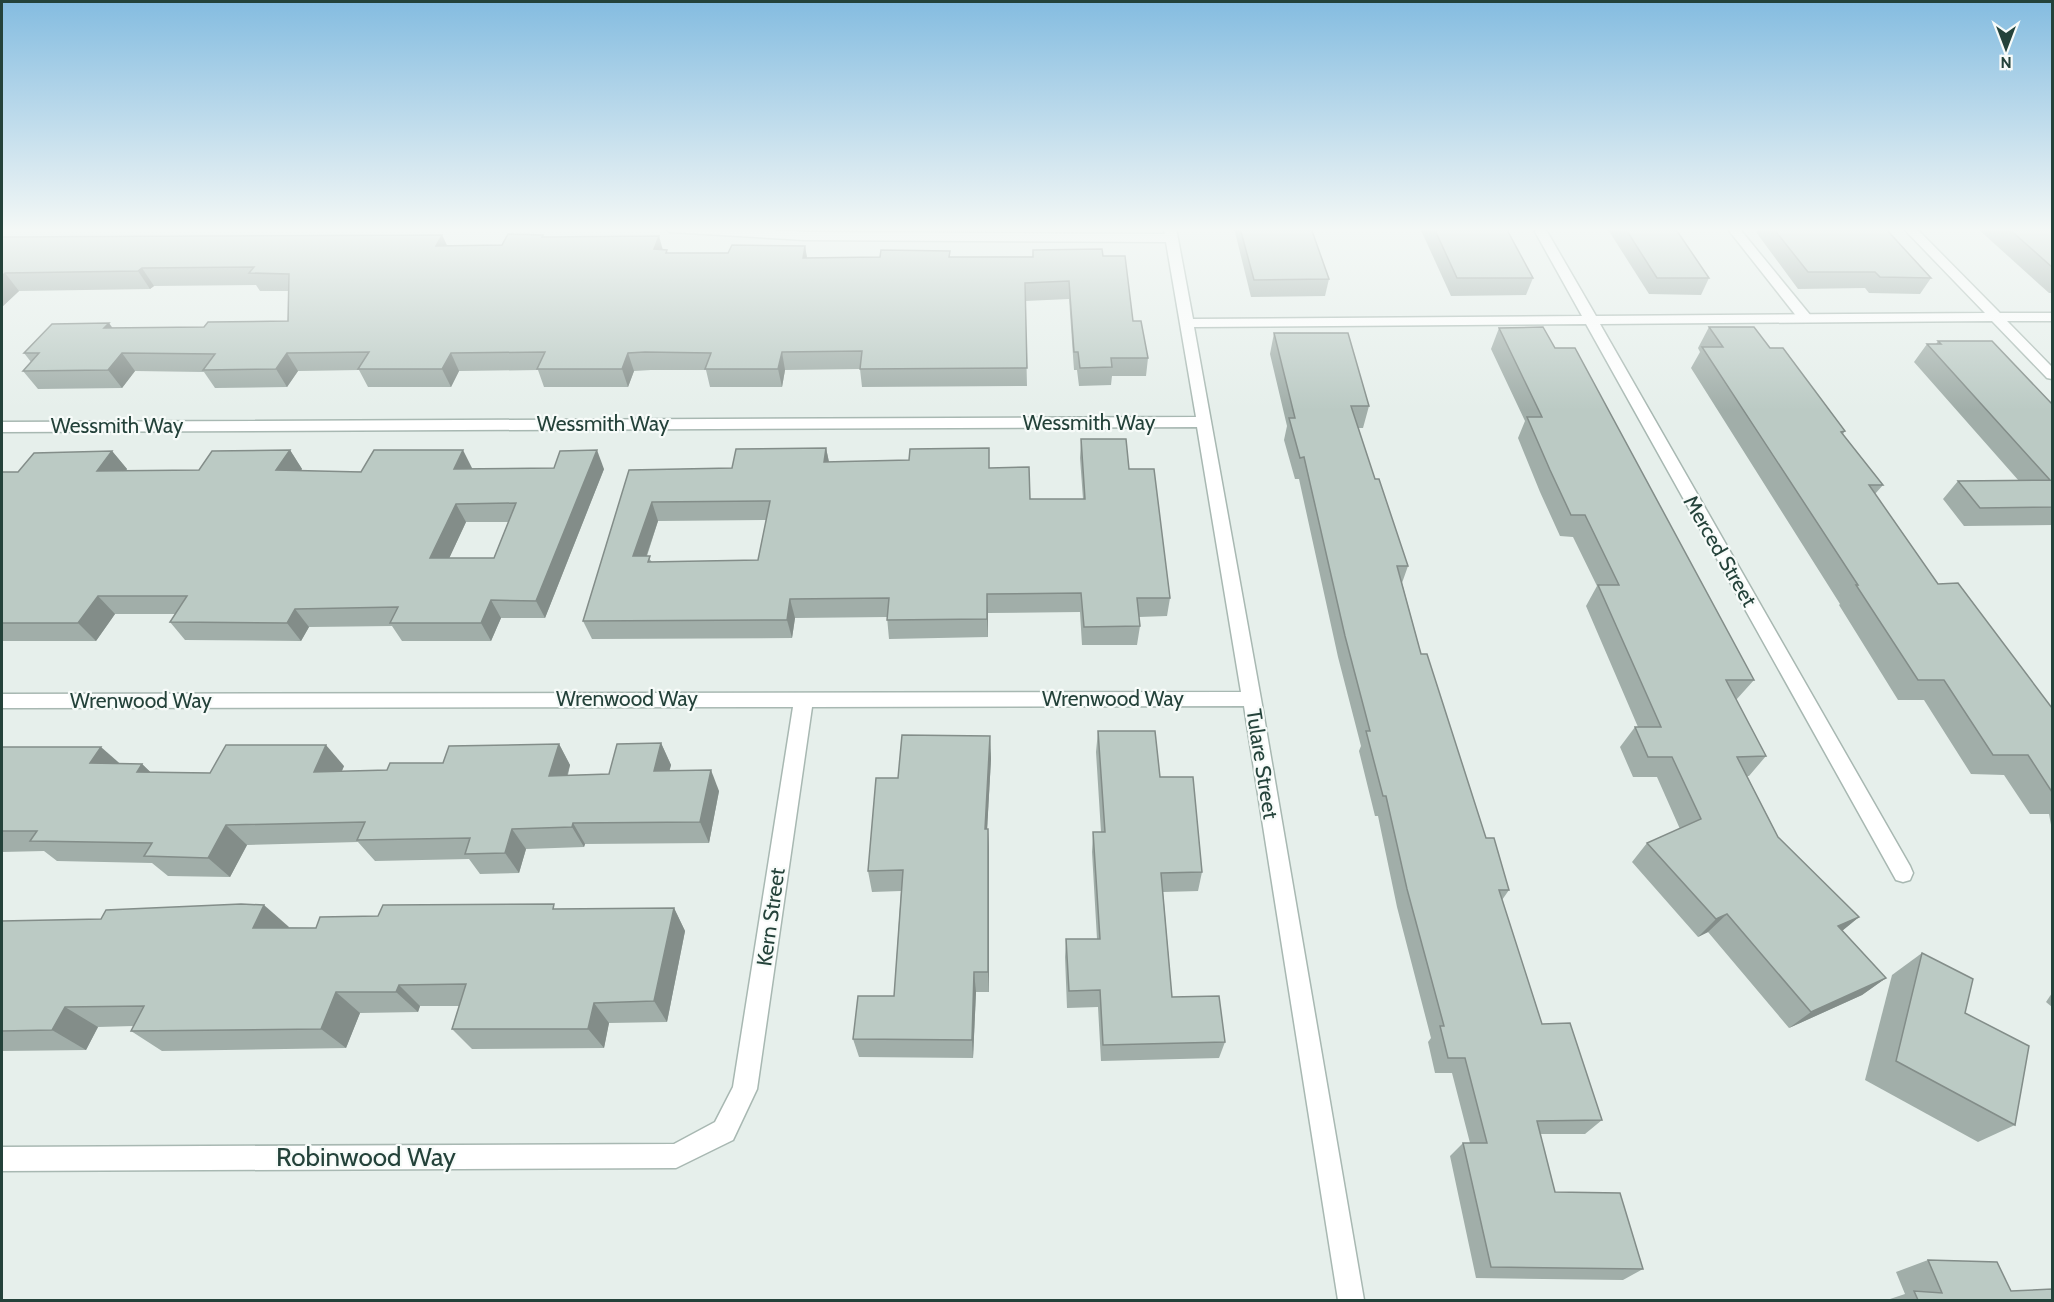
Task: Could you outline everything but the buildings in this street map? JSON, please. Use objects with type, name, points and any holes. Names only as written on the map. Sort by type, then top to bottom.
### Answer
[{"type":"street","name":"Tulare Street","points":[[1182,289],[1351,1300]]},
{"type":"street","name":"Merced Street","points":[[1572,289],[1903,873]]},
{"type":"street","points":[[1782,289],[1806,319]]},
{"type":"street","points":[[1968,289],[2052,375]]},
{"type":"street","points":[[1188,323],[2052,317]]},
{"type":"street","name":"Wessmith Way","points":[[2,427],[1204,422]]},
{"type":"street","name":"Kern Street","points":[[723,1131],[746,1089],[804,698]]},
{"type":"street","name":"Wrenwood Way","points":[[2,701],[1251,699]]},
{"type":"street","name":"Robinwood Way","points":[[2,1159],[676,1156],[723,1131]]}]
